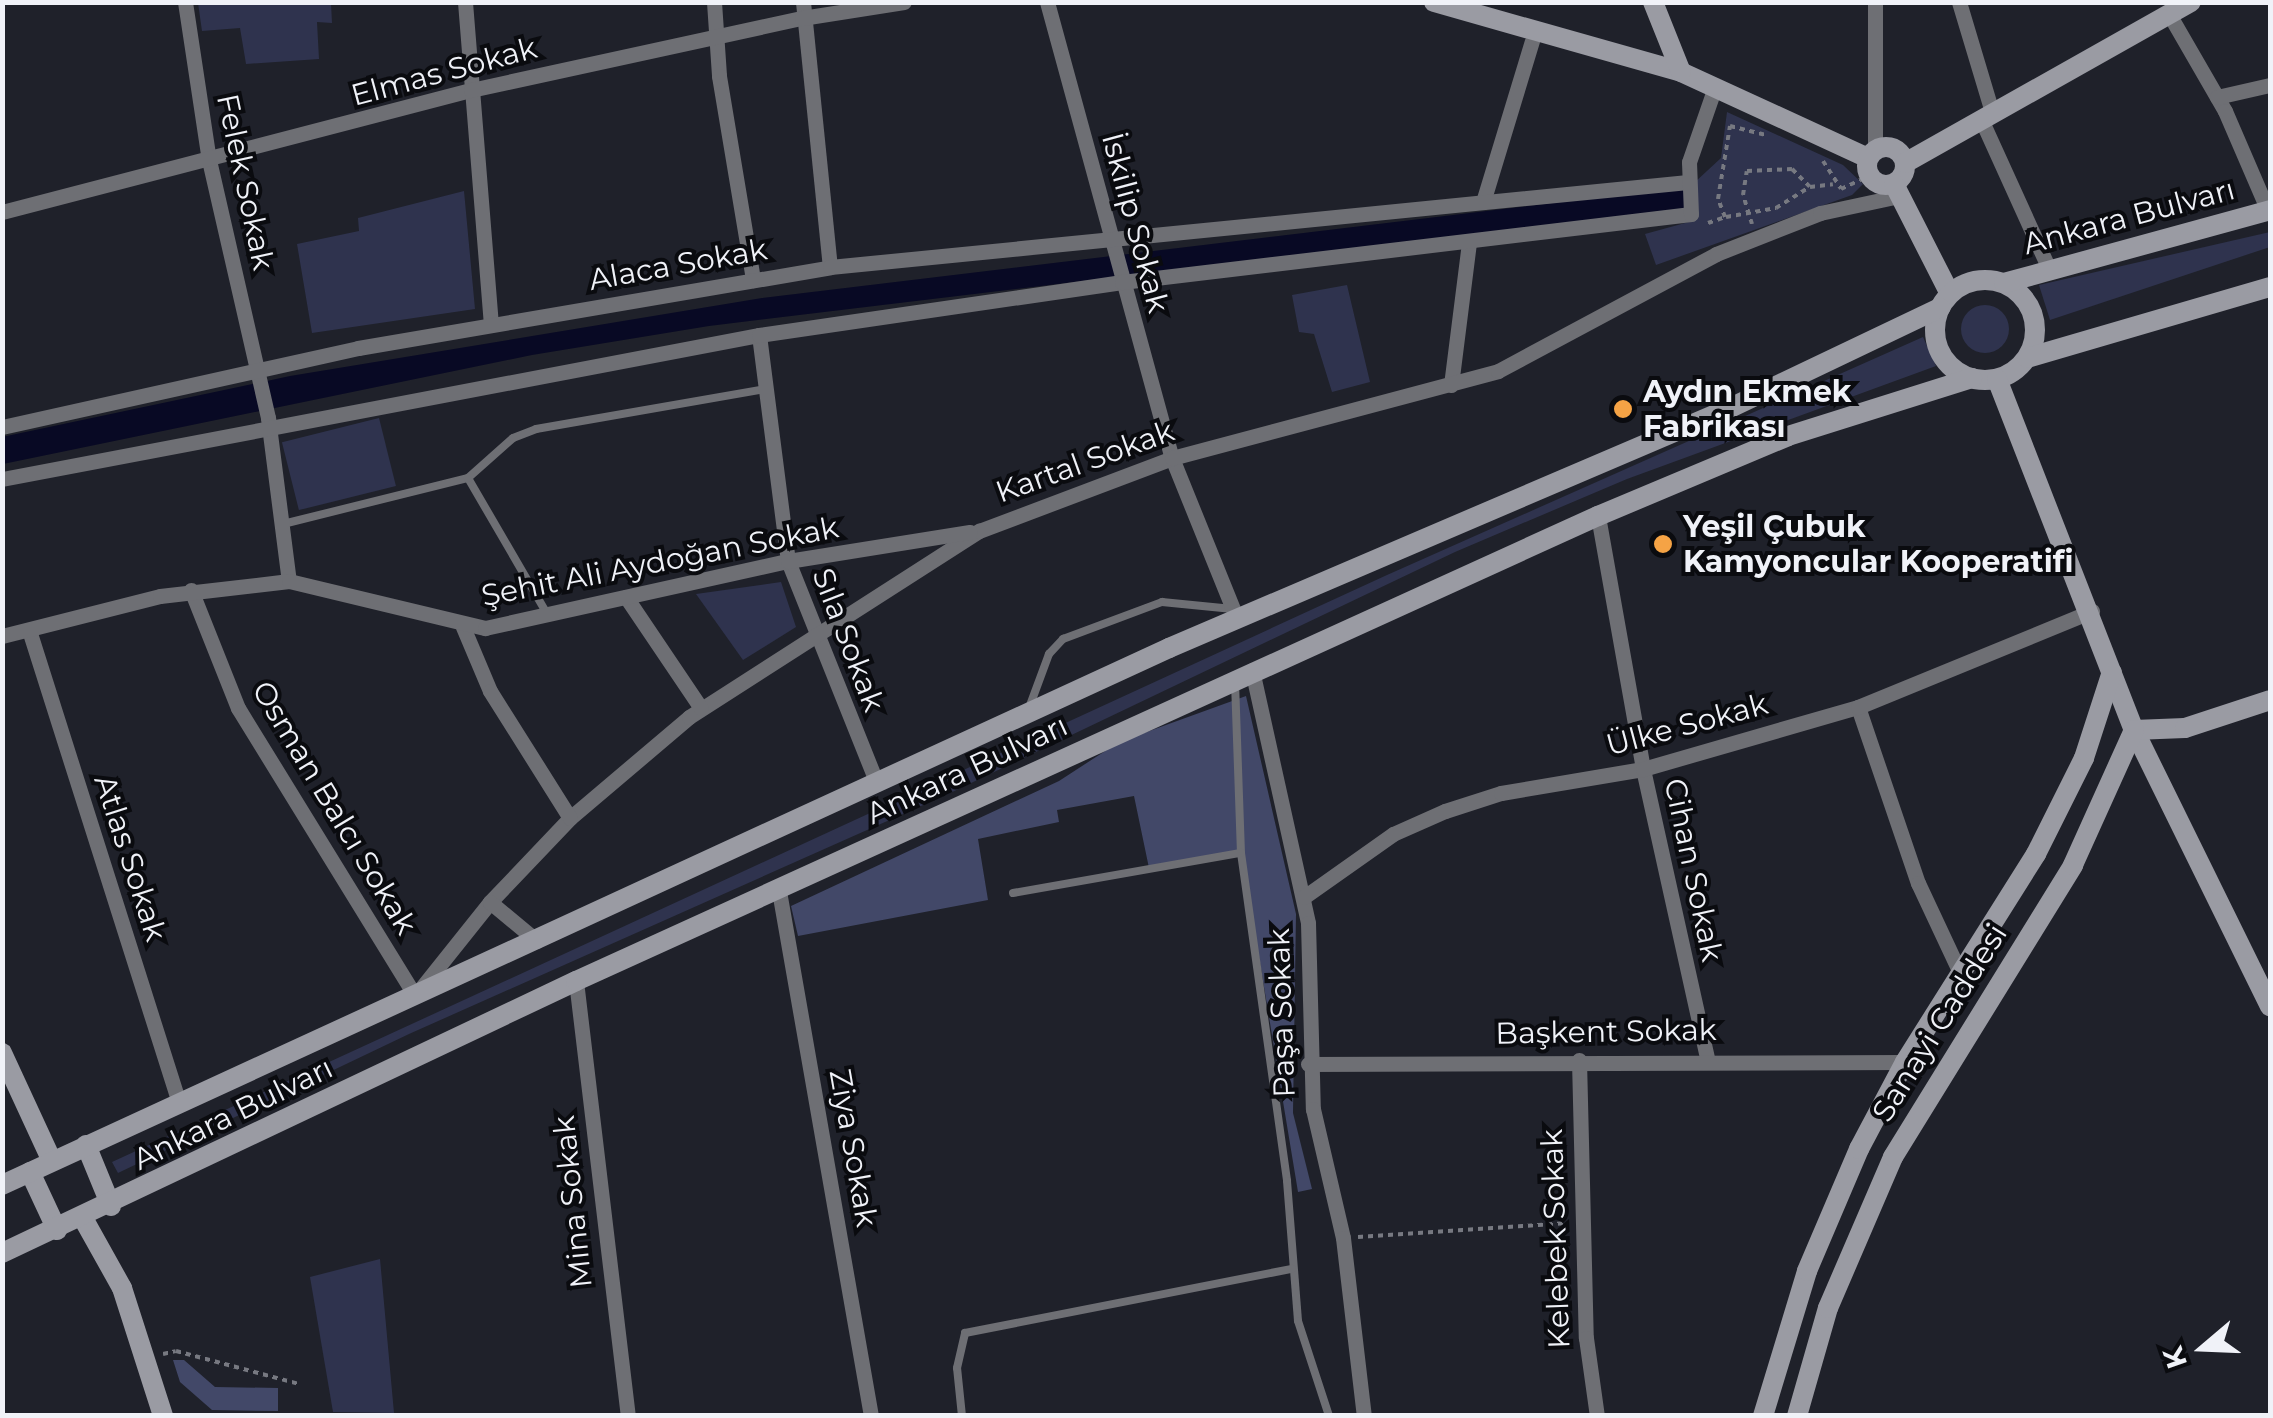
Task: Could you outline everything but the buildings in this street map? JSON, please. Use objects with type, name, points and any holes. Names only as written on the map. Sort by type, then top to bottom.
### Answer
[{"type":"main road","points":[[1434,2],[1480,9],[1535,31],[1681,72],[1871,162],[1896,190],[1945,301]]},
{"type":"main road","points":[[1653,2],[1681,72]]},
{"type":"main road","points":[[1896,190],[1905,163],[2191,2]]},
{"type":"main road","points":[[1871,162],[1892,148],[1905,163]]},
{"type":"main road","name":"Ankara Bulvarı","points":[[2004,283],[2269,210]]},
{"type":"main road","points":[[2027,358],[2036,334],[2031,309],[2004,283],[1975,280],[1945,301],[1935,333],[1943,356],[1972,378],[1997,378],[2027,358],[2270,287]]},
{"type":"main road","name":"Ankara Bulvarı","points":[[2,1185],[1027,713],[1728,409],[1945,301]]},
{"type":"main road","name":"Ankara Bulvarı","points":[[2,1253],[84,1220],[576,981],[779,892],[1244,674],[1598,516],[1804,430],[1972,378]]},
{"type":"main road","points":[[1997,378],[2092,612],[2134,730],[2270,1006]]},
{"type":"main road","name":"Sanayi Caddesi","points":[[1763,1416],[1820,1238],[1905,1062],[1961,976],[2066,797],[2112,672]]},
{"type":"main road","points":[[2134,730],[2185,728],[2270,700]]},
{"type":"main road","name":"Sanayi Caddesi","points":[[1796,1416],[1828,1308],[1893,1157],[2073,865],[2134,730]]},
{"type":"main road","points":[[2,1053],[52,1161]]},
{"type":"main road","points":[[86,1146],[111,1206]]},
{"type":"main road","points":[[30,1172],[57,1230]]},
{"type":"main road","points":[[84,1220],[122,1288],[149,1357],[163,1416]]},
{"type":"street","name":"Felek Sokak","points":[[185,2],[209,160],[268,421]]},
{"type":"street","points":[[465,2],[490,324]]},
{"type":"street","points":[[714,2],[714,36],[752,280]]},
{"type":"street","name":"Elmas Sokak","points":[[2,212],[472,90],[714,36],[803,10],[904,2]]},
{"type":"street","name":"İskilip Sokak","points":[[1048,2],[1172,458],[1233,608]]},
{"type":"street","points":[[1871,162],[1875,2]]},
{"type":"street","points":[[1959,2],[1986,115],[2049,270]]},
{"type":"street","points":[[803,10],[830,267]]},
{"type":"street","points":[[2169,14],[2217,97],[2269,210]]},
{"type":"street","points":[[1483,202],[1535,31]]},
{"type":"street","points":[[2217,97],[2270,85]]},
{"type":"street","points":[[2,479],[268,421],[759,335],[1122,280],[1468,243],[1691,214],[1688,182],[1715,87]]},
{"type":"street","name":"Alaca Sokak","points":[[2,428],[490,324],[830,267],[1112,245],[1688,182]]},
{"type":"street","name":"Kartal Sokak","points":[[415,996],[490,902],[570,818],[701,708],[813,633],[979,531],[1172,458],[1452,385],[1530,358],[1688,266],[1820,212],[1896,190]]},
{"type":"street","points":[[1452,385],[1468,243]]},
{"type":"street","name":"Sıla Sokak","points":[[759,335],[788,561],[813,633],[877,784]]},
{"type":"street","points":[[268,421],[289,582]]},
{"type":"street","name":"Cihan Sokak","points":[[1598,516],[1642,769],[1706,1058]]},
{"type":"street","name":"Şehit Ali Aydoğan Sokak","points":[[2,636],[191,590],[289,582],[463,626],[547,614],[788,561],[979,531]]},
{"type":"street","name":"Osman Balcı Sokak","points":[[191,590],[238,708],[415,996]]},
{"type":"street","points":[[626,597],[701,708]]},
{"type":"street","name":"Ülke Sokak","points":[[1304,897],[1393,834],[1444,812],[1500,793],[1642,769],[1858,707],[2092,612]]},
{"type":"street","points":[[463,626],[490,691],[570,818]]},
{"type":"street","name":"Atlas Sokak","points":[[29,630],[179,1102]]},
{"type":"street","name":"Paşa Sokak","points":[[1244,674],[1304,897],[1310,950],[1308,1064],[1343,1238],[1364,1416]]},
{"type":"street","points":[[1858,707],[1918,883],[1961,976]]},
{"type":"street","name":"Ziya Sokak","points":[[779,892],[871,1416]]},
{"type":"street","points":[[490,902],[537,940]]},
{"type":"street","name":"Mina Sokak","points":[[576,981],[628,1416]]},
{"type":"street","name":"Başkent Sokak","points":[[1308,1064],[1706,1058],[1905,1062]]},
{"type":"street","name":"Kelebek Sokak","points":[[1579,1060],[1586,1338],[1597,1416]]},
{"type":"lane","points":[[283,524],[468,478],[512,438],[536,430],[766,388]]},
{"type":"lane","points":[[468,478],[547,614]]},
{"type":"lane","points":[[1027,713],[1049,654],[1063,639],[1162,602],[1233,608]]},
{"type":"lane","points":[[1244,674],[1240,853],[1303,1342],[1329,1416]]},
{"type":"lane","points":[[1012,893],[1240,853]]},
{"type":"lane","points":[[962,1416],[956,1368],[965,1333],[1292,1269]]},
{"type":"path","points":[[1726,217],[1718,199],[1730,126],[1773,137]]},
{"type":"path","points":[[1819,158],[1833,184],[1842,189],[1871,162]]},
{"type":"path","points":[[1758,238],[1748,213],[1746,170],[1792,169],[1810,187]]},
{"type":"path","points":[[1690,228],[1796,200],[1810,187],[1833,184]]},
{"type":"path","points":[[1343,1238],[1583,1222]]},
{"type":"path","points":[[149,1357],[176,1351],[299,1384]]},
{"type":"shaded area","points":[[198,3],[331,3],[332,23],[317,22],[319,59],[246,64],[240,28],[202,31]]},
{"type":"shaded area","points":[[1727,112],[1843,165],[1863,184],[1852,195],[1656,265],[1645,234],[1696,220],[1694,183],[1721,158]]},
{"type":"shaded area","points":[[1686,187],[1687,208],[709,326],[532,355],[3,464],[2,437],[290,376],[762,298]]},
{"type":"shaded area","points":[[464,191],[475,309],[312,333],[297,244],[359,231],[358,218]]},
{"type":"shaded area","points":[[2270,232],[2270,247],[2050,320],[2039,285]]},
{"type":"shaded area","points":[[1347,285],[1370,382],[1332,392],[1314,334],[1299,332],[1292,295]]},
{"type":"shaded area","points":[[1985,305],[2002,312],[2009,329],[2002,346],[1985,353],[1968,346],[1961,329],[1968,312]]},
{"type":"shaded area","points":[[1923,337],[1936,366],[1627,479],[1455,552],[948,794],[409,1034],[118,1173],[112,1162],[1387,575]]},
{"type":"shaded area","points":[[379,418],[396,486],[299,510],[282,442]]},
{"type":"shaded area","points":[[781,582],[796,627],[743,660],[696,594]]},
{"type":"shaded area","points":[[1246,696],[1296,914],[1293,1113],[1312,1189],[1298,1192],[1242,854],[1149,868],[1134,796],[1057,810],[1059,822],[978,839],[988,900],[798,936],[791,906],[1059,781],[1119,742]]},
{"type":"shaded area","points":[[380,1259],[394,1413],[333,1412],[310,1277]]},
{"type":"shaded area","points":[[173,1360],[184,1360],[215,1387],[278,1388],[278,1411],[212,1410],[180,1382]]},
{"type":"place","name":"Aydın Ekmek Fabrikası","points":[[1623,409]]},
{"type":"place","name":"Yeşil Çubuk Kamyoncular Kooperatifi","points":[[1663,544]]}]
